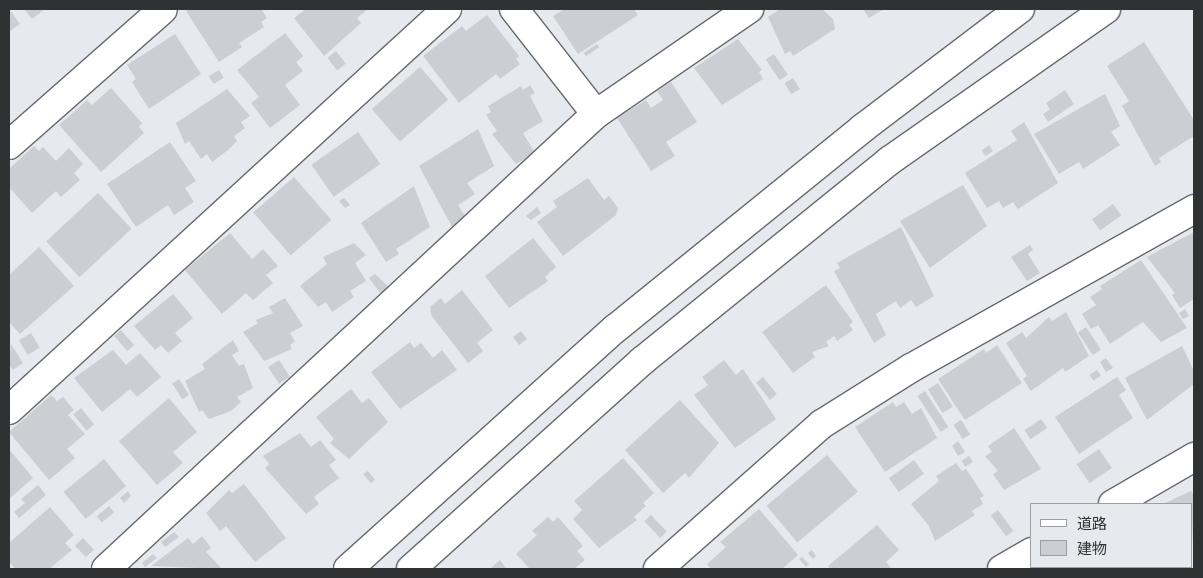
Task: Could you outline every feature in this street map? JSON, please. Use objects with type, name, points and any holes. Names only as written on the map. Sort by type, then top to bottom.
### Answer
[{"type":"street","points":[[9,145],[163,9]]},
{"type":"street","points":[[9,410],[447,9]]},
{"type":"street","points":[[514,9],[596,114]]},
{"type":"street","points":[[106,569],[596,114],[749,9]]},
{"type":"street","points":[[348,569],[616,328],[863,128],[1020,9]]},
{"type":"street","points":[[411,569],[642,361],[881,167],[1106,9]]},
{"type":"street","points":[[658,569],[822,424],[911,368],[1194,209]]},
{"type":"street","points":[[1115,503],[1194,457]]},
{"type":"street","points":[[1002,569],[1030,553]]},
{"type":"building","points":[[9,9],[20,24],[9,32]]},
{"type":"building","points":[[24,9],[45,9],[32,19]]},
{"type":"building","points":[[190,9],[261,9],[267,18],[261,22],[264,27],[239,43],[242,47],[219,62],[186,11]]},
{"type":"building","points":[[306,9],[368,9],[357,18],[361,23],[324,56],[294,18]]},
{"type":"building","points":[[565,9],[634,9],[638,15],[578,54],[553,16]]},
{"type":"building","points":[[780,9],[822,9],[833,19],[835,29],[793,56],[790,51],[785,54],[768,17]]},
{"type":"building","points":[[863,9],[884,9],[869,18]]},
{"type":"building","points":[[487,15],[519,56],[516,59],[520,64],[500,79],[496,74],[459,103],[423,56],[462,26],[466,31]]},
{"type":"building","points":[[285,33],[303,56],[296,62],[303,71],[285,85],[300,105],[270,128],[251,103],[259,97],[237,70]]},
{"type":"building","points":[[175,34],[201,74],[149,109],[132,82],[136,79],[127,65]]},
{"type":"building","points":[[738,39],[762,70],[759,72],[763,79],[722,105],[694,68]]},
{"type":"building","points":[[1144,42],[1194,120],[1194,136],[1159,158],[1161,162],[1155,166],[1122,106],[1129,101],[1107,66]]},
{"type":"building","points":[[597,44],[599,47],[586,56],[584,53]]},
{"type":"building","points":[[336,51],[346,64],[337,70],[327,58]]},
{"type":"building","points":[[774,54],[788,75],[780,80],[766,60]]},
{"type":"building","points":[[420,67],[448,99],[400,141],[372,109]]},
{"type":"building","points":[[219,70],[224,78],[214,84],[209,76]]},
{"type":"building","points":[[793,78],[800,89],[791,94],[785,83]]},
{"type":"building","points":[[671,82],[697,122],[666,142],[675,156],[651,171],[617,118],[646,100],[651,108],[663,100],[657,91]]},
{"type":"building","points":[[530,85],[535,93],[530,96],[543,121],[523,133],[535,153],[516,164],[492,134],[497,131],[486,115],[491,112],[488,106],[521,86],[523,90]]},
{"type":"building","points":[[111,88],[142,123],[139,127],[144,133],[101,172],[59,125],[87,100],[92,105]]},
{"type":"building","points":[[227,89],[250,116],[241,122],[245,128],[234,136],[237,141],[228,150],[212,162],[207,154],[201,159],[189,141],[185,144],[176,123]]},
{"type":"building","points":[[1065,90],[1074,104],[1048,122],[1043,114],[1050,109],[1046,103]]},
{"type":"building","points":[[1105,94],[1120,126],[1111,132],[1120,145],[1083,169],[1079,162],[1059,174],[1034,134]]},
{"type":"building","points":[[1024,122],[1058,183],[1018,209],[1013,202],[1003,208],[999,201],[987,208],[965,173],[1017,140],[1011,131]]},
{"type":"building","points":[[478,129],[494,166],[467,183],[475,194],[458,205],[467,219],[452,227],[419,166]]},
{"type":"building","points":[[358,132],[380,164],[334,197],[311,165]]},
{"type":"building","points":[[170,142],[196,181],[185,188],[194,202],[174,215],[168,205],[136,227],[107,184]]},
{"type":"building","points":[[989,145],[993,151],[985,156],[982,150]]},
{"type":"building","points":[[34,146],[39,151],[43,147],[56,161],[69,148],[83,164],[74,173],[80,180],[61,197],[56,191],[32,213],[9,187],[9,169]]},
{"type":"building","points":[[294,177],[331,220],[291,255],[253,212]]},
{"type":"building","points":[[588,178],[604,200],[609,196],[618,208],[616,215],[563,256],[537,222],[557,207],[553,201]]},
{"type":"building","points":[[963,185],[987,226],[930,268],[900,221]]},
{"type":"building","points":[[414,186],[430,227],[396,249],[399,254],[386,262],[361,223]]},
{"type":"building","points":[[98,193],[131,229],[79,277],[46,241]]},
{"type":"building","points":[[344,198],[350,205],[345,208],[339,201]]},
{"type":"building","points":[[1113,204],[1121,215],[1100,231],[1092,219]]},
{"type":"building","points":[[537,207],[541,213],[531,220],[526,216]]},
{"type":"building","points":[[901,227],[934,296],[916,307],[911,300],[900,308],[896,301],[876,314],[886,335],[874,343],[834,271],[840,268],[837,263]]},
{"type":"building","points":[[1194,232],[1194,299],[1180,308],[1172,295],[1175,293],[1147,257]]},
{"type":"building","points":[[230,233],[252,259],[263,249],[278,266],[266,275],[273,283],[253,300],[246,293],[222,314],[185,270]]},
{"type":"building","points":[[533,238],[556,267],[545,277],[548,281],[509,308],[485,276]]},
{"type":"building","points":[[354,243],[366,255],[355,263],[366,281],[350,291],[354,297],[332,312],[326,302],[318,307],[300,286],[327,264],[323,257]]},
{"type":"building","points":[[1030,245],[1033,250],[1028,254],[1040,273],[1027,281],[1011,257]]},
{"type":"building","points":[[39,247],[74,286],[20,334],[9,322],[9,275]]},
{"type":"building","points":[[1141,260],[1187,328],[1161,342],[1143,322],[1110,344],[1098,325],[1091,329],[1082,314],[1096,305],[1090,297],[1102,289],[1100,286]]},
{"type":"building","points":[[375,274],[389,287],[380,293],[369,278]]},
{"type":"building","points":[[826,285],[853,322],[849,325],[853,330],[837,341],[834,336],[826,342],[829,346],[812,352],[815,357],[793,373],[762,332]]},
{"type":"building","points":[[462,290],[493,330],[477,343],[483,351],[468,363],[431,315],[430,307],[441,298],[445,304]]},
{"type":"building","points":[[173,294],[193,318],[175,333],[182,341],[168,353],[161,345],[155,350],[134,326]]},
{"type":"building","points":[[285,298],[303,326],[290,333],[295,341],[290,345],[292,349],[264,361],[243,332],[258,323],[256,320],[273,313],[269,307]]},
{"type":"building","points":[[1185,309],[1189,316],[1183,319],[1179,313]]},
{"type":"building","points":[[1066,312],[1089,356],[1065,372],[1063,368],[1031,391],[1023,379],[1027,376],[1006,343],[1022,332],[1026,338],[1049,317],[1052,321]]},
{"type":"building","points":[[1086,327],[1101,349],[1093,355],[1078,333]]},
{"type":"building","points":[[121,330],[134,345],[127,351],[114,336]]},
{"type":"building","points":[[521,331],[527,339],[519,345],[513,337]]},
{"type":"building","points":[[31,333],[40,348],[28,355],[19,340]]},
{"type":"building","points":[[233,340],[239,351],[232,355],[239,366],[244,364],[253,388],[237,397],[241,402],[231,411],[209,419],[202,410],[199,412],[185,381],[205,369],[202,364]]},
{"type":"building","points":[[410,342],[414,348],[421,343],[433,358],[442,350],[457,370],[400,409],[371,372]]},
{"type":"building","points":[[11,344],[23,363],[13,370],[9,365]]},
{"type":"building","points":[[997,345],[1022,383],[965,420],[938,379],[984,349],[986,353]]},
{"type":"building","points":[[1182,346],[1194,371],[1194,384],[1147,420],[1125,378]]},
{"type":"building","points":[[113,350],[126,365],[140,353],[161,377],[137,397],[130,389],[102,412],[74,378]]},
{"type":"building","points":[[1106,358],[1113,368],[1106,372],[1100,362]]},
{"type":"building","points":[[279,360],[290,377],[279,384],[268,367]]},
{"type":"building","points":[[724,360],[736,375],[743,369],[776,419],[735,448],[694,395],[708,385],[702,377]]},
{"type":"building","points":[[1097,370],[1101,376],[1093,381],[1090,375]]},
{"type":"building","points":[[763,377],[777,394],[770,400],[756,383]]},
{"type":"building","points":[[1117,377],[1126,390],[1119,395],[1133,418],[1079,454],[1055,417]]},
{"type":"building","points":[[179,379],[189,395],[182,399],[172,383]]},
{"type":"building","points":[[938,383],[953,407],[943,413],[928,389]]},
{"type":"building","points":[[351,389],[362,403],[369,398],[388,422],[349,459],[330,443],[334,439],[316,417]]},
{"type":"building","points":[[925,391],[948,427],[941,432],[917,396]]},
{"type":"building","points":[[51,395],[57,401],[63,397],[74,410],[68,415],[85,434],[67,449],[75,458],[49,480],[9,432]]},
{"type":"building","points":[[169,398],[197,432],[173,452],[183,463],[157,485],[119,441]]},
{"type":"building","points":[[680,400],[719,443],[689,478],[685,473],[663,493],[625,450]]},
{"type":"building","points":[[893,402],[896,407],[904,402],[912,414],[921,408],[937,438],[885,472],[855,427]]},
{"type":"building","points":[[81,408],[94,424],[86,431],[73,414]]},
{"type":"building","points":[[1041,419],[1047,428],[1031,439],[1024,430]]},
{"type":"building","points":[[961,420],[970,434],[963,439],[953,425]]},
{"type":"building","points":[[1014,428],[1041,469],[1004,490],[993,474],[998,471],[985,456],[992,452],[988,446]]},
{"type":"building","points":[[300,433],[311,447],[320,440],[336,460],[329,465],[339,478],[314,497],[319,504],[306,514],[265,468],[269,464],[263,456]]},
{"type":"building","points":[[958,441],[965,452],[958,456],[952,446]]},
{"type":"building","points":[[9,449],[33,478],[9,499]]},
{"type":"building","points":[[1099,449],[1112,468],[1089,483],[1077,464]]},
{"type":"building","points":[[827,455],[858,492],[797,543],[766,506]]},
{"type":"building","points":[[969,456],[973,462],[965,467],[962,461]]},
{"type":"building","points":[[623,458],[654,493],[643,503],[646,506],[634,517],[637,520],[599,548],[573,519],[582,510],[574,501]]},
{"type":"building","points":[[104,459],[126,486],[86,519],[64,492]]},
{"type":"building","points":[[914,460],[924,474],[899,492],[889,478]]},
{"type":"building","points":[[956,463],[962,471],[966,469],[984,496],[980,498],[983,504],[972,511],[975,515],[935,541],[929,526],[911,504],[939,481],[936,476]]},
{"type":"building","points":[[368,471],[375,480],[371,483],[363,474]]},
{"type":"building","points":[[244,484],[286,538],[255,562],[226,526],[220,531],[206,513],[229,490],[232,493]]},
{"type":"building","points":[[38,485],[46,495],[19,518],[14,512],[25,503],[21,499]]},
{"type":"building","points":[[128,491],[131,496],[124,503],[120,498]]},
{"type":"building","points":[[1191,491],[1194,495],[1193,521],[1193,503],[1165,503]]},
{"type":"building","points":[[109,506],[114,512],[102,522],[97,516]]},
{"type":"building","points":[[50,507],[74,535],[65,543],[72,550],[49,569],[15,569],[9,562],[9,543]]},
{"type":"building","points":[[759,509],[798,555],[782,569],[711,569],[707,564],[726,547],[720,542]]},
{"type":"building","points":[[998,510],[1013,531],[1006,536],[991,515]]},
{"type":"building","points":[[651,515],[667,532],[660,538],[644,521]]},
{"type":"building","points":[[548,517],[553,522],[558,517],[583,546],[577,551],[585,560],[574,569],[530,569],[516,554],[537,535],[532,531]]},
{"type":"building","points":[[877,525],[899,550],[886,562],[892,569],[831,569],[828,566]]},
{"type":"building","points":[[174,532],[179,537],[165,547],[161,542]]},
{"type":"building","points":[[202,536],[211,548],[206,552],[222,569],[151,566],[188,538],[193,544]]},
{"type":"building","points":[[83,538],[94,550],[86,557],[75,546]]},
{"type":"building","points":[[812,550],[816,556],[813,559],[808,553]]},
{"type":"building","points":[[153,554],[157,558],[145,567],[142,563]]},
{"type":"building","points":[[802,557],[809,564],[806,567],[799,559]]},
{"type":"building","points":[[500,560],[507,569],[490,569]]},
{"type":"building","points":[[1061,568],[1120,568],[1120,569]]},
{"type":"building","points":[[1125,568],[1143,569],[1126,569]]}]
